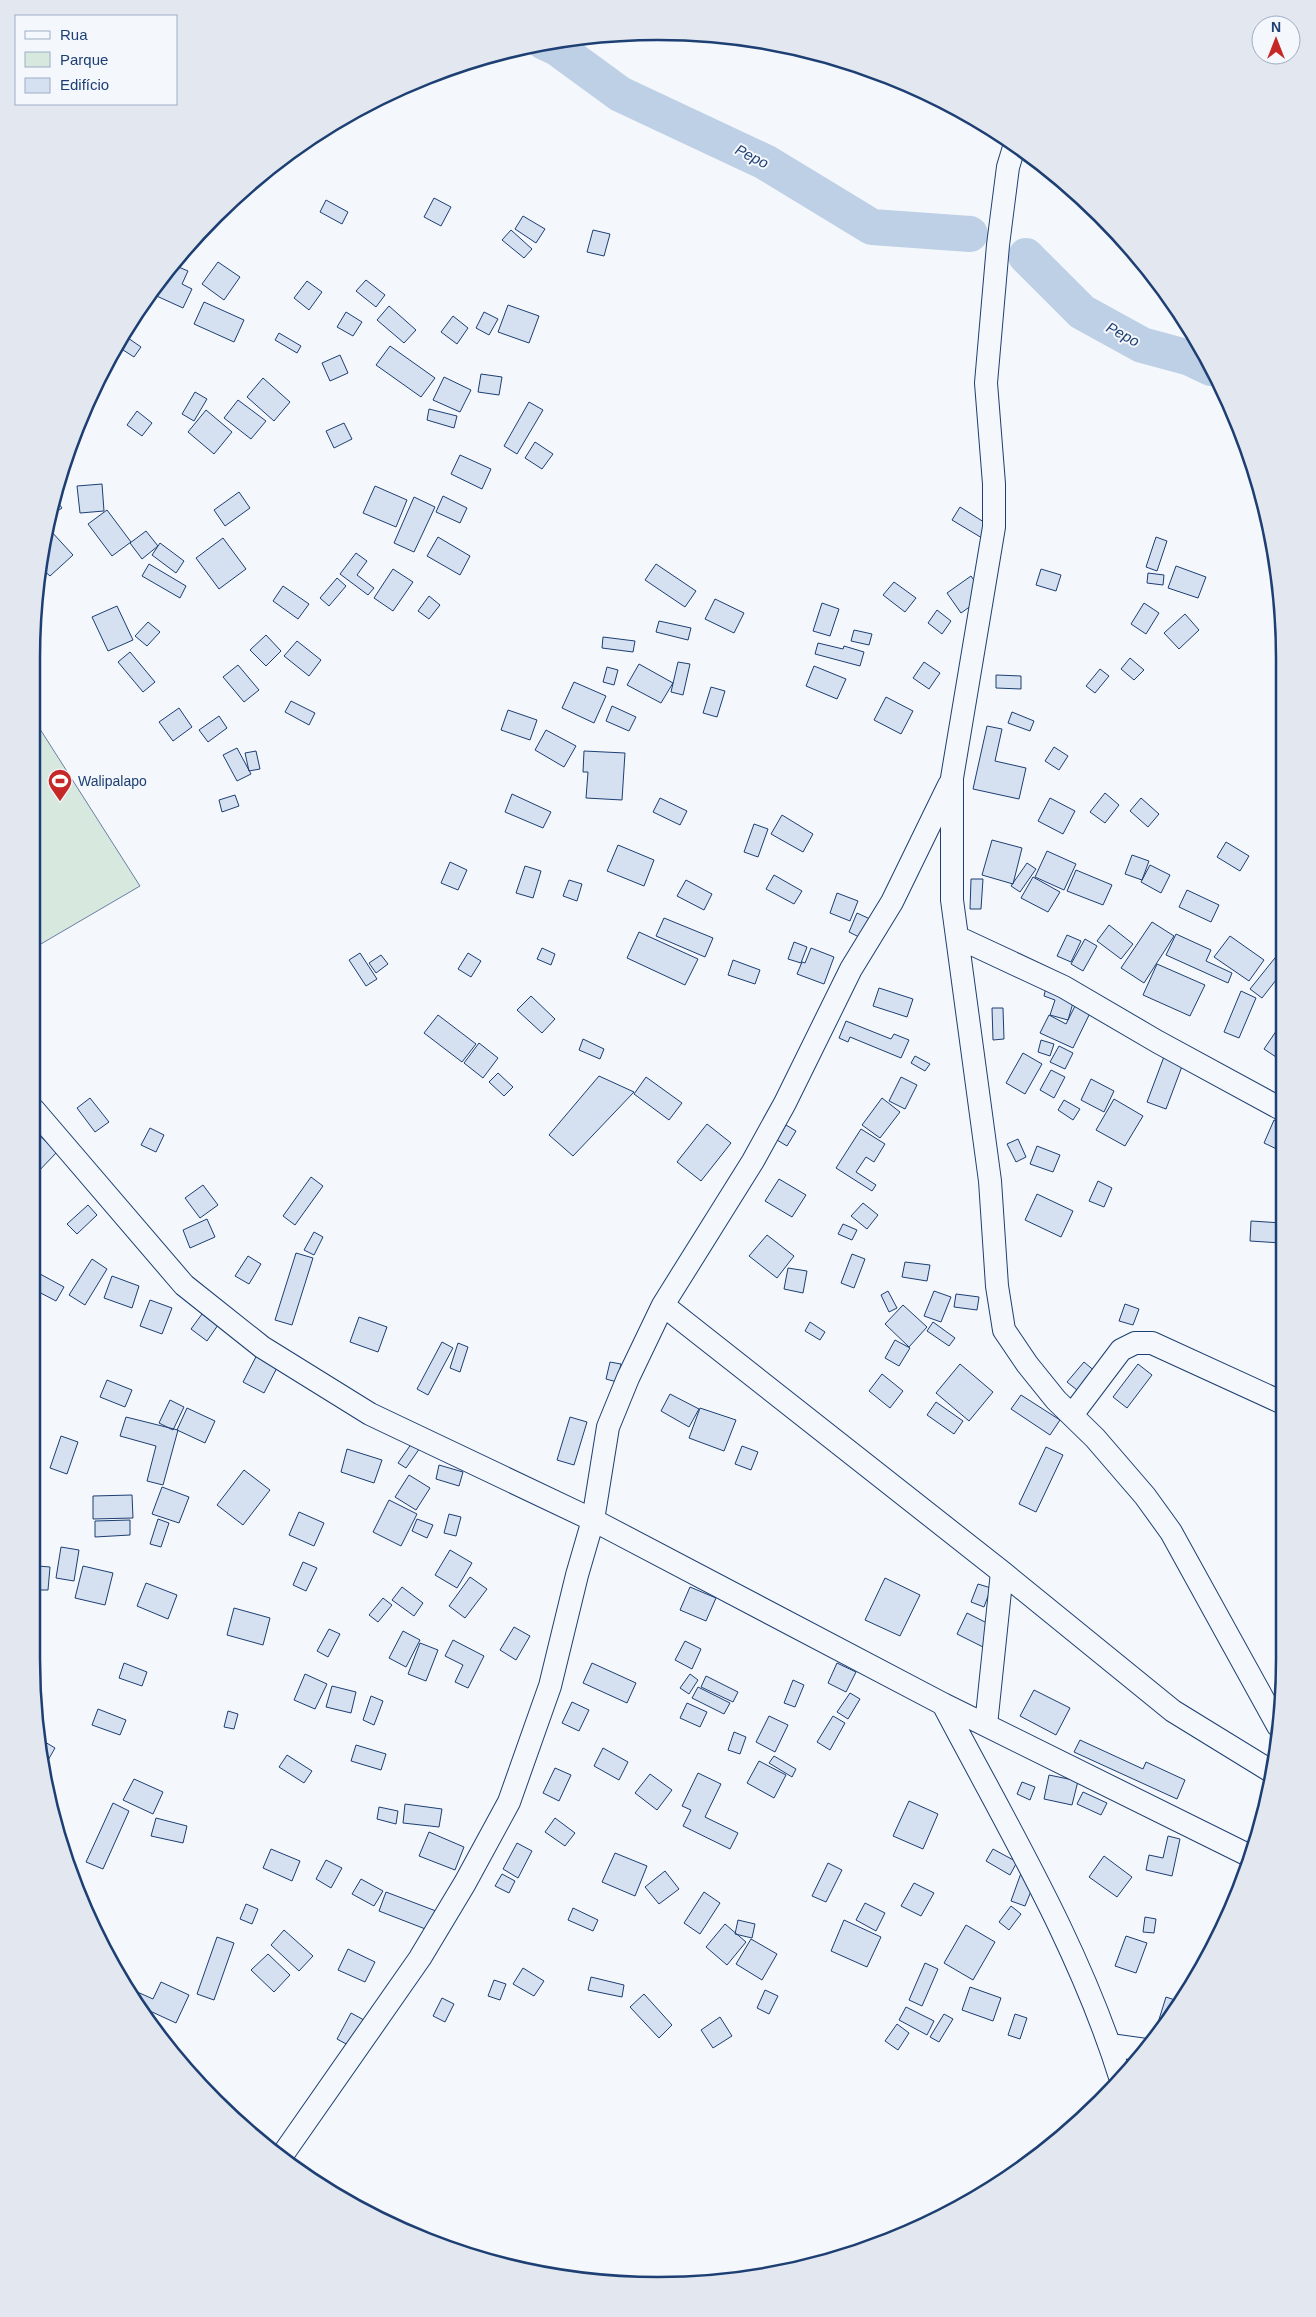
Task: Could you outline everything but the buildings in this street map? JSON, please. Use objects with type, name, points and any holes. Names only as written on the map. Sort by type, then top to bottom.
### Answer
[{"type":"street","points":[[1013,152],[1008,167],[1004,196],[986,383],[994,484],[994,527],[952,778],[952,900],[990,1181],[997,1286],[1004,1330],[1027,1364],[1056,1400],[1108,1452],[1171,1532],[1273,1717]]},
{"type":"street","points":[[285,2151],[420,1958],[465,1883],[509,1802],[550,1686],[577,1575],[593,1520],[608,1427],[628,1378],[663,1305],[753,1161],[785,1103],[851,968],[892,902],[952,778]]},
{"type":"street","points":[[957,937],[1064,987],[1158,1042],[1276,1106]]},
{"type":"street","points":[[40,1117],[184,1285],[262,1347],[370,1414],[593,1520],[943,1704],[1244,1853]]},
{"type":"street","points":[[663,1305],[1002,1572],[1173,1711],[1266,1768]]},
{"type":"street","points":[[1072,1415],[1121,1350],[1135,1343],[1152,1343],[1276,1399]]},
{"type":"street","points":[[986,1725],[1002,1572]]},
{"type":"street","points":[[943,1704],[1060,1926],[1110,2045],[1118,2071]]},
{"type":"street","points":[[1110,2045],[1137,2049]]},
{"type":"green space","name":"Walipalapo","points":[[40,729],[140,886],[40,944]]},
{"type":"waterway","name":"Pepo","points":[[558,48],[620,94],[765,162],[872,227],[970,234]]},
{"type":"waterway","name":"Pepo","points":[[1026,256],[1082,312],[1142,345],[1190,358],[1200,363]]},
{"type":"place","name":"Walipalapo","points":[[60,802]]}]
